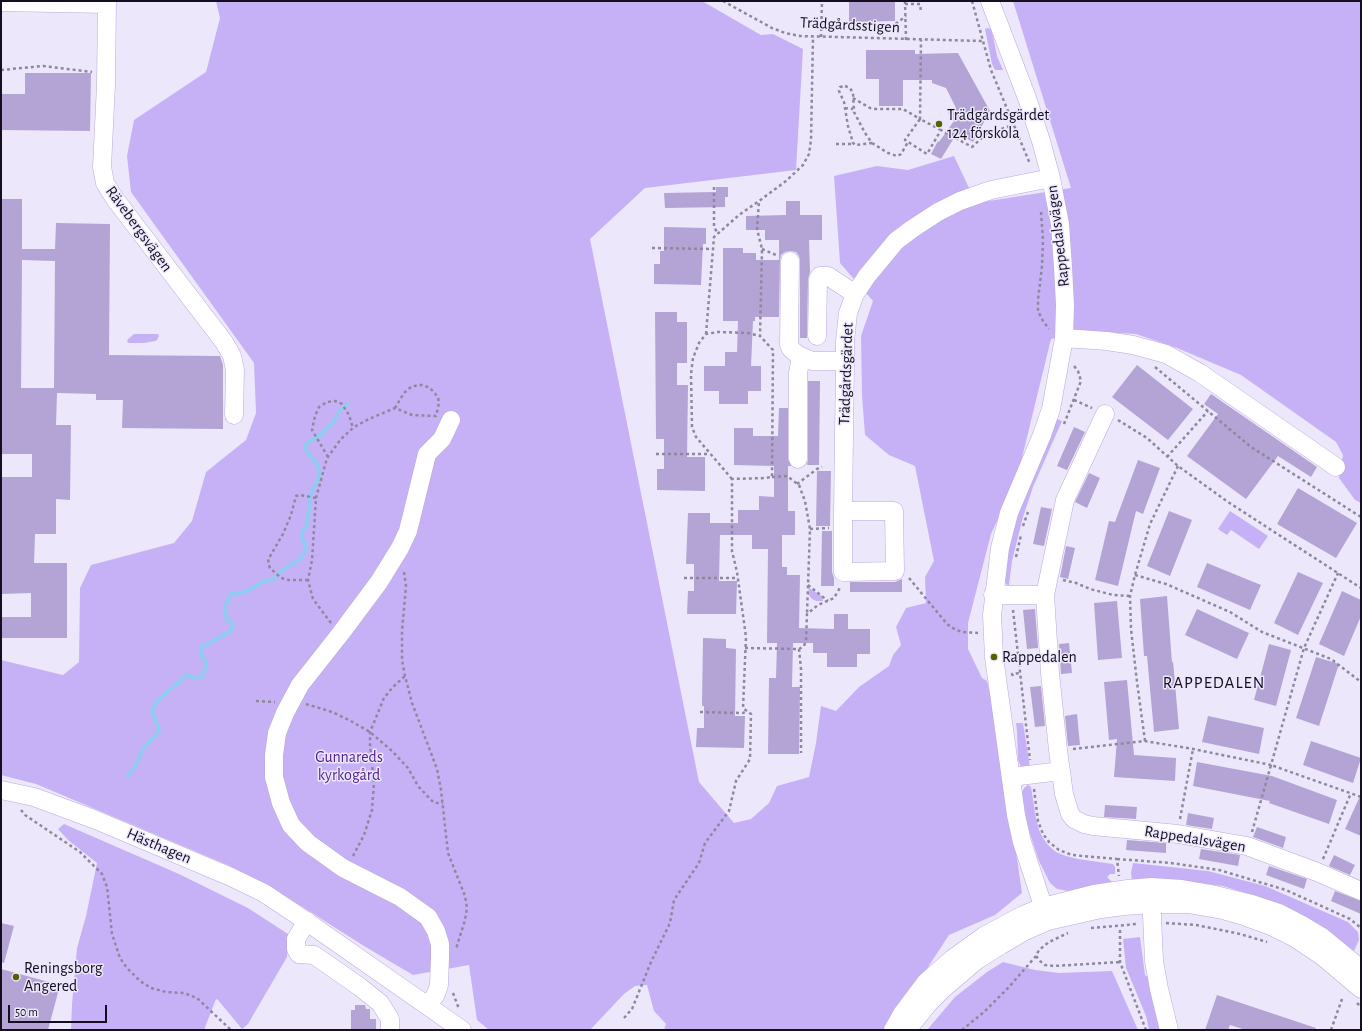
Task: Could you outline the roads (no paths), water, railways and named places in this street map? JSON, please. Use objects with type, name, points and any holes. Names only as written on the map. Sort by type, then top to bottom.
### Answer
[{"type":"street","name":"Rappedalsvägen","points":[[990,1],[1029,105],[1051,178],[1060,224],[1063,267],[1065,305],[1064,338],[1051,409],[1010,514],[1000,548],[992,620],[998,686],[1016,815],[1022,842],[1046,914]]},
{"type":"street","points":[[1,2],[107,3]]},
{"type":"street","name":"Rävebergsvägen","points":[[107,3],[106,84],[102,167],[105,183],[114,199],[224,342],[232,356],[235,370],[234,415]]},
{"type":"street","name":"Trädgårdsgärdet","points":[[843,512],[894,511],[895,571],[843,572],[843,512],[845,341],[848,313],[855,294],[867,276],[896,241],[938,212],[960,201],[990,190],[1051,178]]},
{"type":"street","points":[[790,261],[789,345],[791,349],[804,358],[812,361],[845,361]]},
{"type":"street","points":[[817,336],[818,279],[820,276],[828,276],[855,294]]},
{"type":"street","points":[[1064,338],[1107,341],[1133,345],[1166,354],[1200,373],[1336,467]]},
{"type":"street","points":[[798,459],[798,373],[800,363],[804,358]]},
{"type":"street","name":"Rappedalsvägen","points":[[1105,414],[1065,500],[1045,595],[1050,673],[1058,750],[1064,794],[1068,809],[1074,819],[1084,824],[1093,826],[1178,834],[1247,846],[1317,872],[1361,891]]},
{"type":"street","points":[[428,1006],[436,994],[439,985],[440,944],[436,931],[428,917],[400,897],[346,870],[308,843],[291,825],[281,803],[274,777],[274,755],[277,733],[290,702],[300,686],[342,633],[379,582],[400,548],[408,531],[427,454],[442,439],[451,420]]},
{"type":"street","points":[[994,595],[1045,595]]},
{"type":"street","points":[[1011,777],[1061,771]]},
{"type":"street","name":"Hästhagen","points":[[1,791],[34,797],[63,806],[196,861],[264,893],[307,921],[462,1030]]},
{"type":"street","points":[[1151,896],[1182,889],[1252,904],[1279,913],[1322,937],[1361,969]]},
{"type":"street","points":[[907,1030],[928,1004],[977,960],[1025,931],[1046,914],[1094,894],[1151,896],[1223,910],[1271,926],[1295,938],[1322,956],[1361,989]]},
{"type":"street","points":[[1151,896],[1154,961],[1169,1030]]},
{"type":"street","points":[[893,1030],[902,1014],[926,982],[965,948],[1001,926],[1023,915],[1046,914]]},
{"type":"street","points":[[307,921],[296,939],[296,948],[299,954],[314,955],[380,1003],[390,1019],[390,1030]]},
{"type":"waterway","points":[[127,776],[135,767],[143,749],[159,731],[152,710],[158,700],[187,675],[196,678],[201,677],[204,673],[206,662],[202,657],[202,647],[231,631],[233,624],[225,618],[226,604],[231,594],[246,592],[264,581],[273,580],[282,570],[300,559],[304,553],[306,547],[302,537],[302,532],[307,525],[311,491],[317,482],[319,475],[318,465],[306,450],[305,446],[308,442],[320,435],[332,424],[340,410],[348,404]]},
{"type":"place","name":"Trädgårdsgärdet 124 förskola","points":[[939,124]]},
{"type":"place","name":"Rappedalen","points":[[994,657]]},
{"type":"place","name":"Reningsborg Angered","points":[[16,977]]},
{"type":"district","name":"RAPPEDALEN","points":[[1214,683]]},
{"type":"park label","name":"Gunnareds kyrkogård","points":[[349,766]]}]
